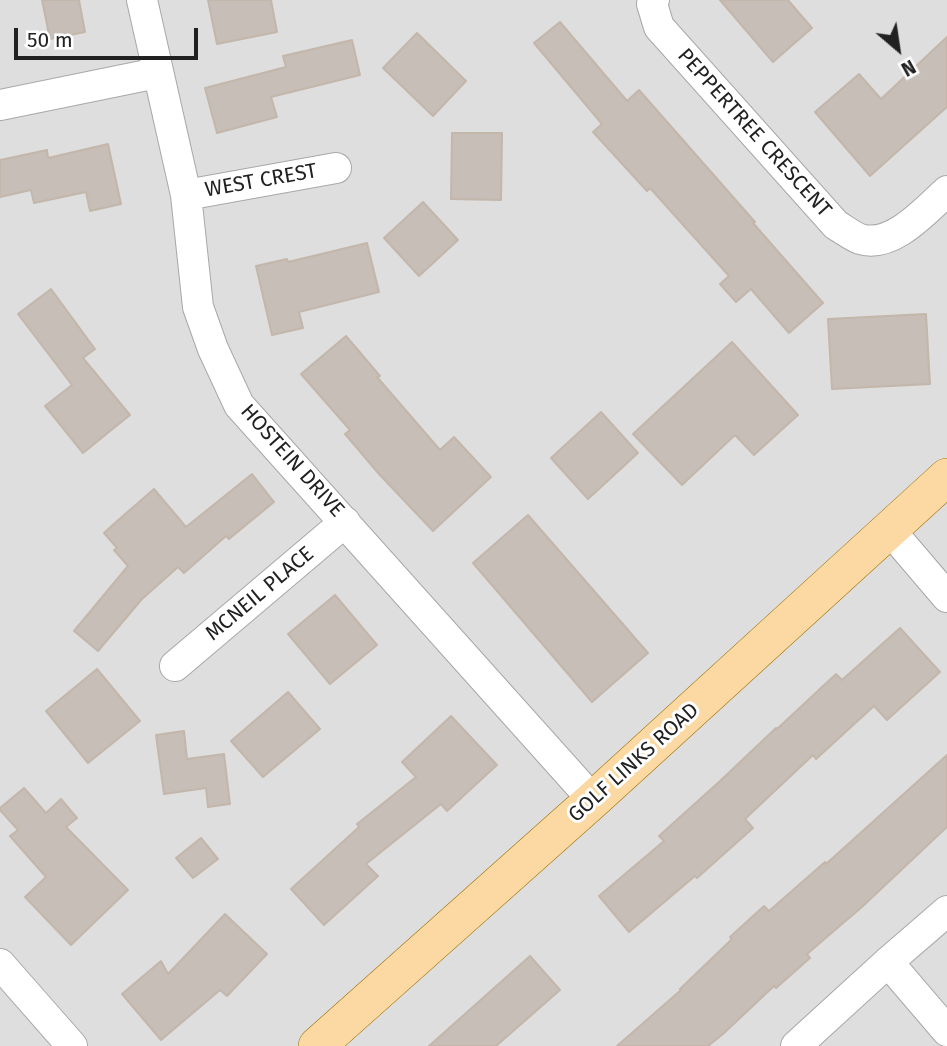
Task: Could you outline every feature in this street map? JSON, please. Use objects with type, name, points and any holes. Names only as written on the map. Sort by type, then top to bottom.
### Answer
[{"type":"main road","name":"GOLF LINKS ROAD","points":[[317,1046],[593,800],[947,477]]},
{"type":"street","name":"HOSTEIN DRIVE","points":[[142,0],[186,195],[198,307],[213,349],[239,405],[593,800]]},
{"type":"street","name":"PEPPERTREE CRESCENT","points":[[653,0],[659,27],[836,225],[860,239],[880,239],[903,230],[947,191]]},
{"type":"street","points":[[0,105],[158,73]]},
{"type":"street","name":"WEST CREST","points":[[186,195],[336,168]]},
{"type":"street","name":"MCNEIL PLACE","points":[[175,666],[345,522]]},
{"type":"street","points":[[889,529],[947,597]]},
{"type":"street","points":[[796,1046],[947,911]]},
{"type":"street","points":[[888,962],[947,1031]]},
{"type":"street","points":[[0,964],[72,1046]]},
{"type":"shaded area","points":[[0,0],[947,0],[947,1046],[0,1046]]},
{"type":"building","points":[[42,0],[79,0],[85,32],[50,39]]},
{"type":"building","points":[[208,0],[271,0],[277,32],[217,44]]},
{"type":"building","points":[[720,0],[788,0],[812,28],[773,62]]},
{"type":"building","points":[[560,22],[627,101],[639,90],[823,303],[789,333],[751,289],[736,302],[720,284],[729,276],[650,188],[647,191],[593,132],[602,124],[534,43]]},
{"type":"building","points":[[417,33],[466,81],[433,116],[383,68]]},
{"type":"building","points":[[947,37],[947,107],[870,176],[815,112],[859,74],[881,99]]},
{"type":"building","points":[[352,40],[360,75],[271,97],[277,117],[217,133],[205,88],[286,67],[283,56]]},
{"type":"building","points":[[452,133],[502,133],[501,200],[451,199]]},
{"type":"building","points":[[108,144],[121,204],[90,211],[86,192],[34,203],[31,190],[0,197],[0,160],[47,150],[48,158]]},
{"type":"building","points":[[423,202],[458,240],[419,276],[384,238]]},
{"type":"building","points":[[367,243],[379,292],[299,312],[303,328],[272,335],[256,266],[287,259],[288,262]]},
{"type":"building","points":[[51,289],[95,349],[83,358],[130,415],[83,453],[45,406],[72,385],[18,314]]},
{"type":"building","points":[[926,314],[930,384],[832,389],[828,319]]},
{"type":"building","points":[[346,336],[380,376],[377,377],[440,450],[454,437],[491,477],[433,531],[345,434],[350,430],[301,374]]},
{"type":"building","points":[[732,342],[798,415],[754,455],[735,435],[682,485],[633,434]]},
{"type":"building","points":[[601,412],[638,453],[588,499],[551,458]]},
{"type":"building","points":[[252,474],[274,502],[229,539],[226,536],[184,573],[178,567],[142,599],[98,651],[74,631],[128,566],[104,533],[116,522],[154,489],[186,527]]},
{"type":"building","points":[[528,515],[648,653],[592,702],[473,563]]},
{"type":"building","points":[[335,595],[377,645],[330,684],[288,634]]},
{"type":"building","points":[[900,628],[940,672],[887,720],[874,706],[816,759],[813,755],[745,819],[753,828],[697,878],[695,876],[629,932],[599,896],[664,841],[659,836],[836,674],[842,680]]},
{"type":"building","points":[[97,669],[140,721],[88,763],[46,711]]},
{"type":"building","points":[[288,692],[320,729],[263,777],[231,741]]},
{"type":"building","points":[[451,716],[497,765],[447,811],[441,804],[366,864],[378,876],[324,925],[291,889],[359,827],[357,824],[416,777],[402,762]]},
{"type":"building","points":[[184,731],[187,759],[224,754],[230,804],[208,807],[206,788],[164,794],[156,735]]},
{"type":"building","points":[[947,755],[947,827],[807,954],[810,958],[776,988],[774,986],[708,1046],[617,1046],[681,990],[732,939],[730,937],[764,906],[769,911],[825,862],[826,864]]},
{"type":"building","points":[[24,788],[46,813],[61,799],[77,818],[66,827],[128,890],[71,945],[25,897],[46,877],[10,836],[18,830],[0,810]]},
{"type":"building","points":[[201,838],[218,859],[193,878],[176,858]]},
{"type":"building","points":[[225,914],[267,954],[227,996],[220,990],[161,1040],[122,994],[161,961],[168,974]]},
{"type":"building","points":[[530,956],[560,990],[496,1046],[429,1046]]}]
